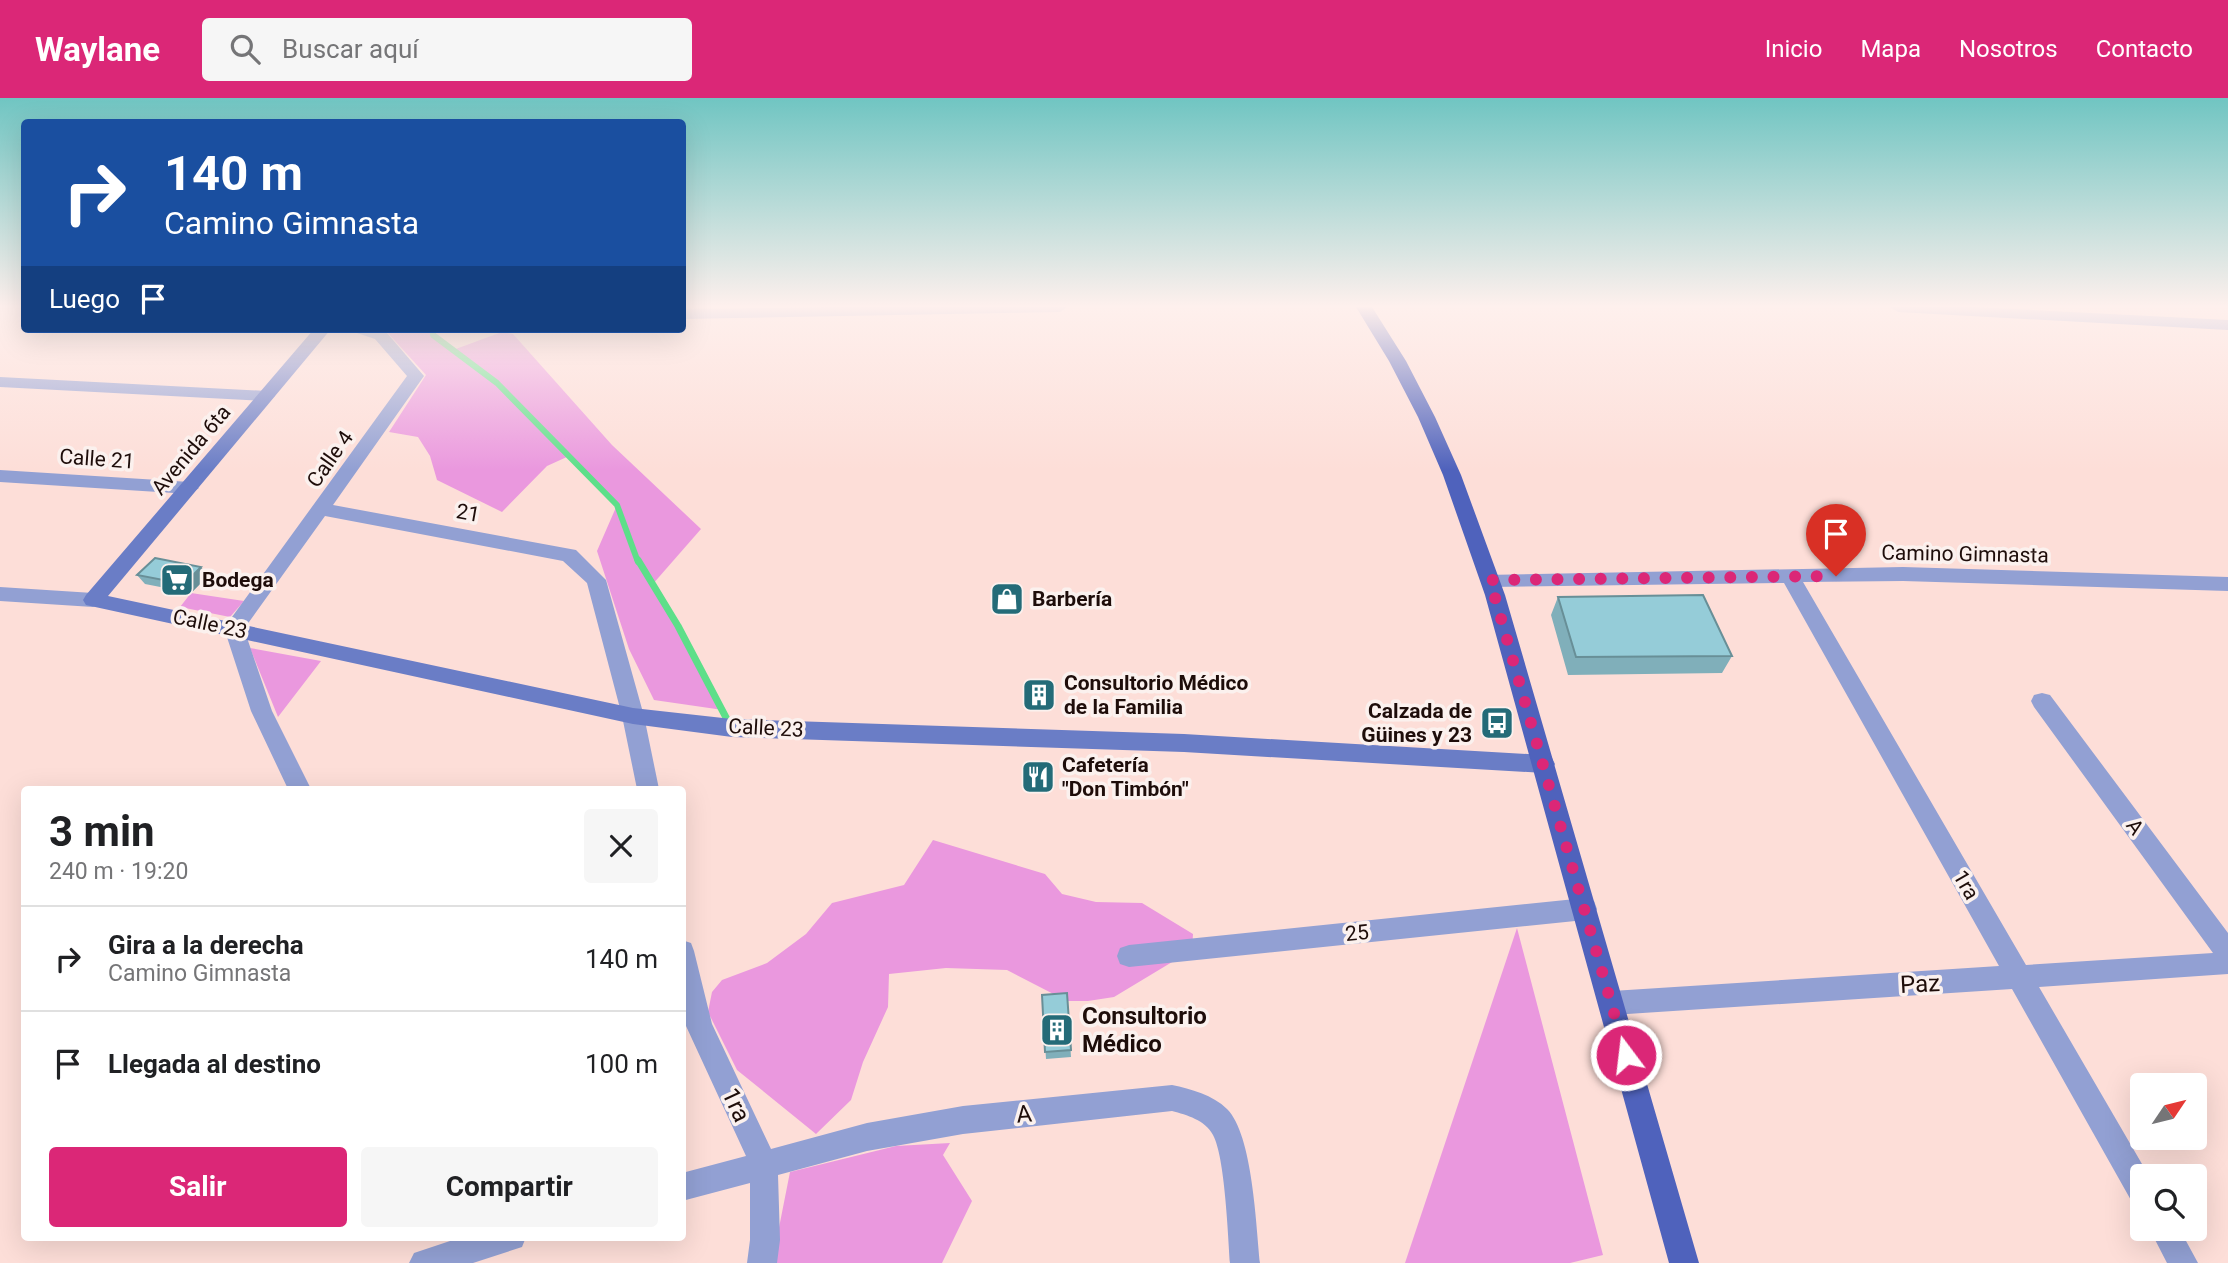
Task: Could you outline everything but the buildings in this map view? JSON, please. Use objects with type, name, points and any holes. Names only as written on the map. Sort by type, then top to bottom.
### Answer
[{"type":"main road","points":[[1400,361],[1436,432],[1490,580],[1684,1263]]},
{"type":"street","name":"Avenida 6ta","points":[[93,600],[296,361]]},
{"type":"street","name":"Calle 4","points":[[234,628],[416,376],[403,361]]},
{"type":"street","points":[[0,382],[267,396]]},
{"type":"street","name":"Calle 21","points":[[0,476],[190,488]]},
{"type":"street","name":"21","points":[[322,509],[569,555],[596,580],[633,716]]},
{"type":"street","name":"Camino Gimnasta","points":[[1490,580],[1791,578],[1903,574],[2228,584]]},
{"type":"street","name":"1ra","points":[[1791,578],[2130,1171]]},
{"type":"street","name":"Calle 23","points":[[0,594],[93,600],[234,628],[633,716],[732,727],[1184,743],[1544,764]]},
{"type":"street","points":[[234,628],[254,696],[284,763],[298,786]]},
{"type":"street","name":"A","points":[[2042,701],[2228,953]]},
{"type":"street","points":[[633,716],[647,786]]},
{"type":"street","name":"25","points":[[1129,956],[1585,909]]},
{"type":"street","name":"Paz","points":[[1612,1003],[2228,963]]},
{"type":"street","name":"1ra","points":[[686,986],[691,1029],[764,1164],[765,1240],[762,1263]]},
{"type":"street","name":"A","points":[[686,1186],[867,1136],[963,1120],[1172,1098],[1196,1103],[1223,1125],[1234,1156],[1245,1263]]},
{"type":"street","points":[[424,1263],[498,1241]]},
{"type":"street","points":[[2170,1241],[2183,1263]]},
{"type":"shaded area","points":[[414,361],[537,361],[612,445],[701,529],[652,585],[723,710],[654,700],[629,649],[597,551],[617,505],[569,456],[547,466],[502,512],[437,480],[430,456],[418,437],[389,432],[426,375]]},
{"type":"shaded area","points":[[191,593],[244,601],[230,617],[180,607]]},
{"type":"shaded area","points":[[250,648],[321,661],[278,717]]},
{"type":"shaded area","points":[[933,840],[1045,874],[1062,894],[1096,902],[1142,903],[1193,934],[1192,950],[1114,997],[1088,1001],[1067,1001],[1007,970],[946,968],[889,974],[888,1007],[863,1062],[851,1100],[816,1134],[737,1070],[708,1012],[712,992],[722,980],[767,963],[806,934],[832,903],[904,885]]},
{"type":"shaded area","points":[[1517,928],[1603,1255],[1570,1263],[1405,1263]]},
{"type":"shaded area","points":[[950,1143],[943,1155],[972,1201],[942,1263],[772,1263],[790,1172],[896,1146]]},
{"type":"waterway","points":[[468,361],[497,383],[617,505],[638,562]]},
{"type":"waterway","points":[[638,560],[678,626],[731,727]]},
{"type":"place","name":"Bodega","points":[[177,580]]},
{"type":"place","name":"Barbería","points":[[1007,599]]},
{"type":"place","name":"Consultorio Médico de la Familia","points":[[1039,695]]},
{"type":"place","name":"Calzada de Güines y 23","points":[[1497,723]]},
{"type":"place","name":"Cafetería \"Don Timbón\"","points":[[1038,777]]},
{"type":"place","name":"Consultorio Médico","points":[[1057,1030]]},
{"type":"route","points":[[1626,1055],[1490,580],[1836,576]]}]
